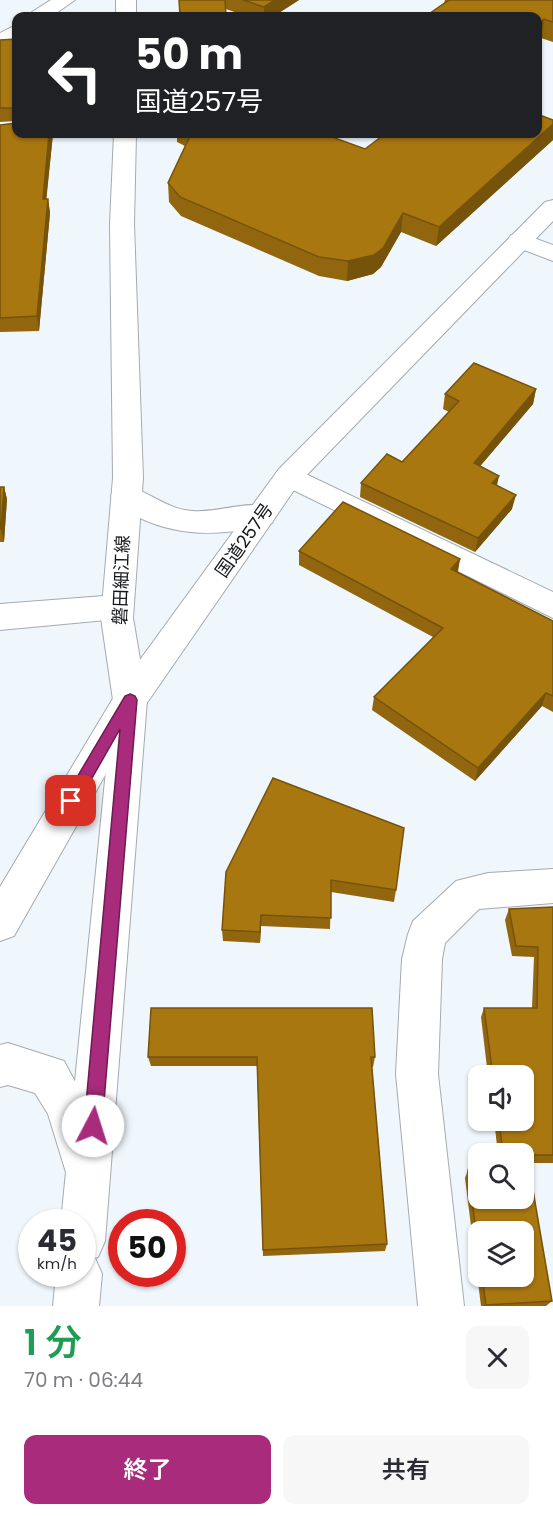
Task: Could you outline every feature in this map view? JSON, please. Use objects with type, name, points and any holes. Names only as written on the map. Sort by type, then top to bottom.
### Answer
[{"type":"main road","points":[[45,12],[64,0]]},
{"type":"main road","name":"磐田細江線","points":[[85,1209],[130,700],[117,618],[128,478],[122,224],[125,138]]},
{"type":"main road","name":"国道257号","points":[[0,923],[130,700],[289,477],[553,207]]},
{"type":"main road","points":[[520,240],[553,254]]},
{"type":"main road","points":[[289,477],[553,606]]},
{"type":"main road","points":[[126,496],[149,511],[169,520],[197,524],[261,515]]},
{"type":"main road","points":[[0,617],[117,607]]},
{"type":"main road","points":[[441,1306],[417,1074],[422,959],[427,933],[469,893],[553,886]]},
{"type":"main road","points":[[0,1066],[8,1064],[49,1076],[67,1106],[88,1183]]},
{"type":"main road","points":[[76,1306],[78,1287]]},
{"type":"building","points":[[179,0],[225,0],[226,12],[180,12]]},
{"type":"building","points":[[243,0],[275,0],[264,7]]},
{"type":"building","points":[[449,0],[553,0],[553,22],[544,19],[542,21],[542,12],[432,12]]},
{"type":"building","points":[[12,39],[12,108],[0,108],[0,40]]},
{"type":"building","points":[[542,116],[553,120],[553,124],[542,134]]},
{"type":"building","points":[[12,124],[12,138],[49,138],[43,199],[48,199],[37,316],[0,318],[0,125]]},
{"type":"building","points":[[189,138],[335,138],[365,149],[380,138],[538,138],[439,227],[403,213],[383,248],[374,255],[348,261],[319,257],[180,197],[168,183]]},
{"type":"building","points":[[474,363],[536,389],[474,463],[499,476],[492,483],[516,495],[478,538],[361,483],[387,454],[402,462],[459,401],[445,394]]},
{"type":"building","points":[[0,487],[4,487],[1,529],[0,529]]},
{"type":"building","points":[[343,502],[460,559],[451,569],[553,621],[553,696],[546,693],[478,768],[374,697],[443,628],[299,551]]},
{"type":"building","points":[[273,778],[404,828],[396,890],[331,880],[331,918],[261,915],[260,932],[222,930],[226,872]]},
{"type":"building","points":[[553,907],[553,1155],[534,1155],[534,1143],[502,1143],[500,1131],[534,1131],[534,1065],[492,1065],[484,1008],[537,1008],[538,947],[516,946],[509,909]]},
{"type":"building","points":[[151,1008],[372,1008],[375,1057],[371,1057],[387,1244],[263,1250],[257,1057],[148,1057]]},
{"type":"building","points":[[534,1196],[552,1301],[486,1305],[484,1287],[534,1287],[534,1221],[475,1221],[473,1209],[534,1209]]},
{"type":"route","points":[[71,801],[130,700],[93,1126]]}]
